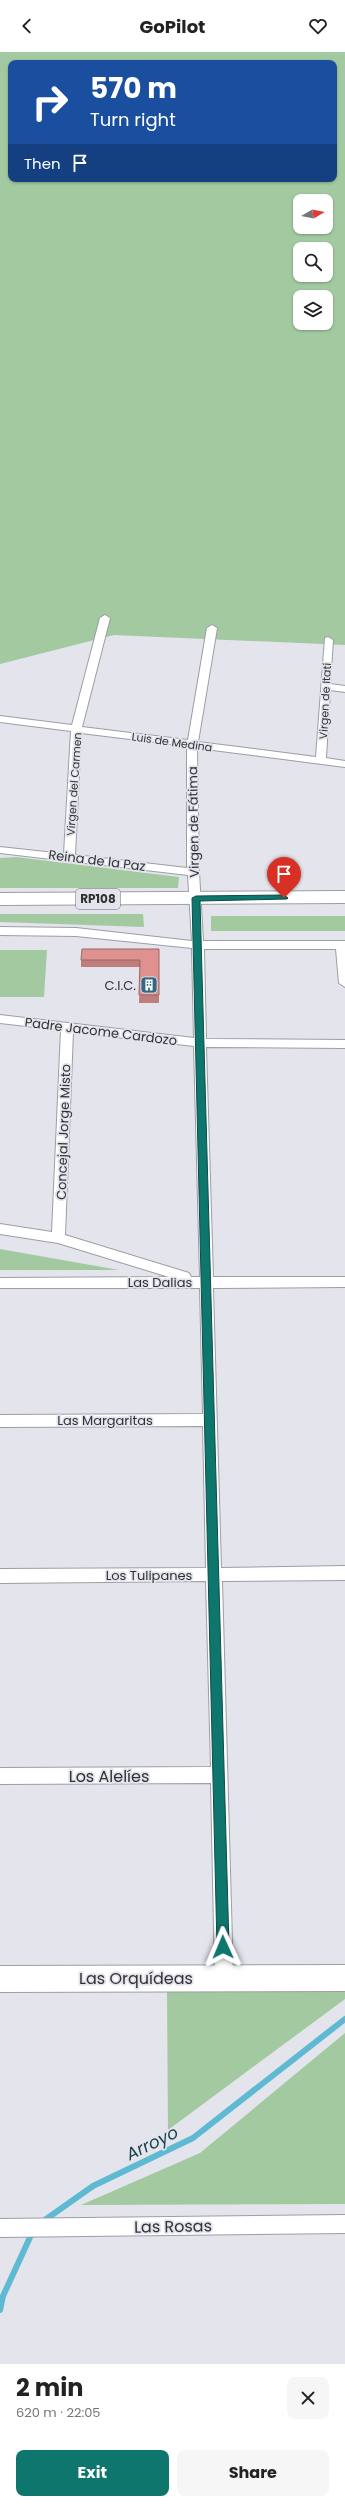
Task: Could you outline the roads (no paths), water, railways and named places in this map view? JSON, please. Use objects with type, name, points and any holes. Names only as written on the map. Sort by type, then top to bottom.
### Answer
[{"type":"main road","name":"RP108","points":[[0,899],[345,897]]},
{"type":"street","name":"Virgen del Carmen","points":[[69,857],[76,729],[105,618]]},
{"type":"street","name":"Virgen de Fátima","points":[[212,628],[192,745],[193,872],[196,898],[198,945],[224,1978]]},
{"type":"street","name":"Virgen de Itatí","points":[[322,762],[328,640]]},
{"type":"street","points":[[326,687],[345,689]]},
{"type":"street","name":"Luis de Medina","points":[[0,719],[345,764]]},
{"type":"street","name":"Reina de la Paz","points":[[0,850],[193,872]]},
{"type":"street","points":[[0,931],[76,932],[198,945],[343,945],[345,984]]},
{"type":"street","name":"Padre Jacome Cardozo","points":[[0,1019],[200,1043],[345,1044]]},
{"type":"street","name":"Concejal Jorge Misto","points":[[58,1238],[67,1026]]},
{"type":"street","points":[[0,1229],[58,1238],[164,1272],[207,1282]]},
{"type":"street","name":"Las Dalias","points":[[0,1283],[345,1282]]},
{"type":"street","name":"Las Margaritas","points":[[0,1421],[210,1420]]},
{"type":"street","name":"Los Tulipanes","points":[[0,1576],[345,1573]]},
{"type":"street","name":"Los Alelíes","points":[[0,1776],[219,1775]]},
{"type":"street","name":"Las Orquídeas","points":[[0,1979],[345,1978]]},
{"type":"street","name":"Las Rosas","points":[[0,2228],[345,2224]]},
{"type":"waterway","name":"Arroyo","points":[[42,2222],[93,2186],[193,2138],[345,2019]]},
{"type":"waterway","name":"Arroyo","points":[[0,2310],[3,2296],[32,2233]]},
{"type":"place","name":"C.I.C.","points":[[149,985]]}]
